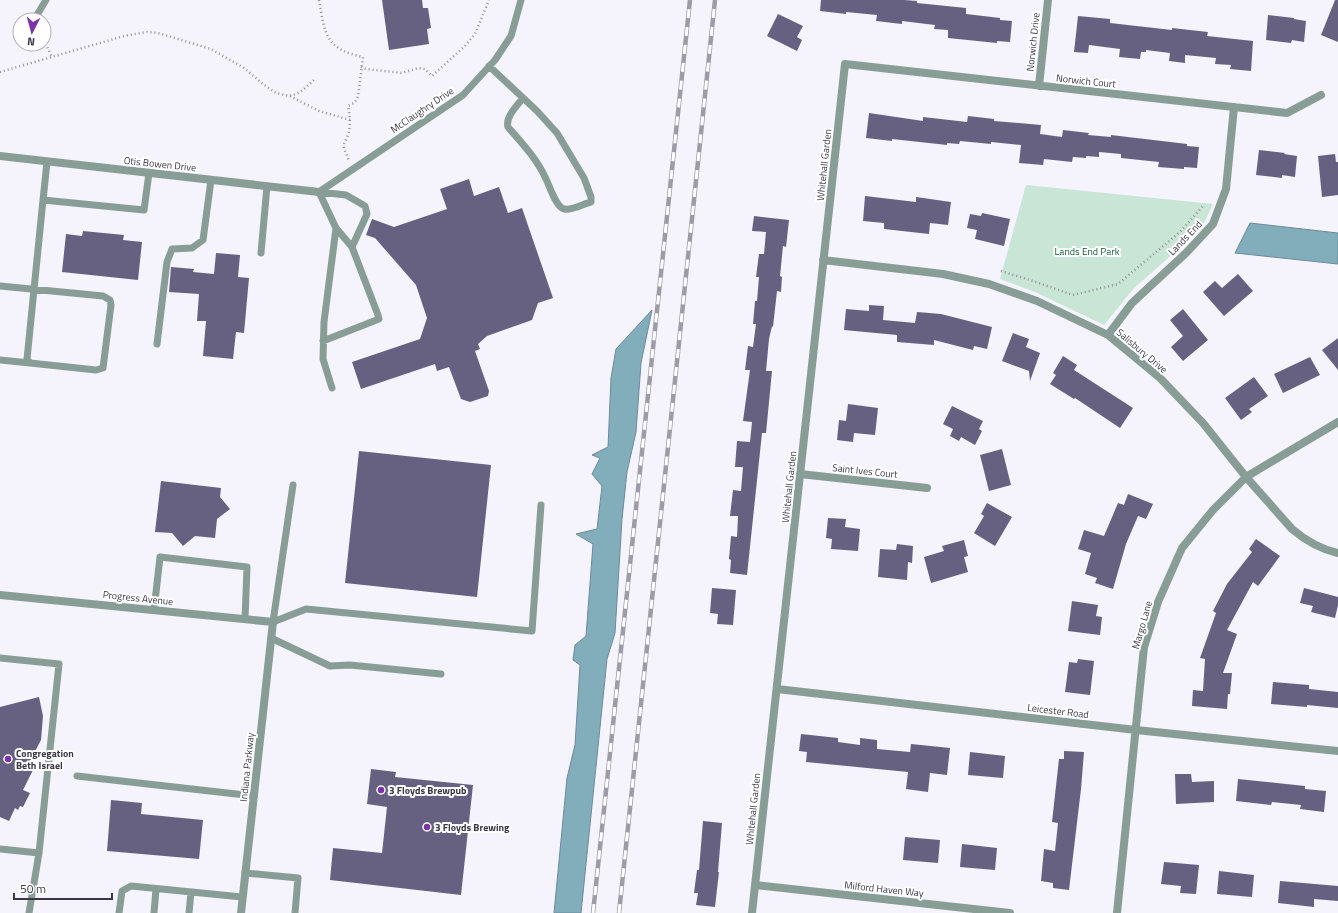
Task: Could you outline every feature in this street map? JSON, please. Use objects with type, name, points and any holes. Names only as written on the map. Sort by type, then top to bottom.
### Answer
[{"type":"street","name":"Norwich Drive","points":[[1039,86],[1048,0]]},
{"type":"street","name":"Norwich Court","points":[[845,64],[1287,113],[1321,95]]},
{"type":"street","name":"Whitehall Garden","points":[[752,913],[845,64]]},
{"type":"street","name":"Lands End","points":[[1108,335],[1132,303],[1186,253],[1213,224],[1226,189],[1234,107]]},
{"type":"street","name":"Otis Bowen Drive","points":[[0,156],[319,192]]},
{"type":"street","name":"Salisbury Drive","points":[[823,260],[943,274],[989,284],[1037,301],[1108,335],[1160,378],[1202,423],[1283,520],[1300,536],[1318,548],[1338,553]]},
{"type":"street","name":"Margo Lane","points":[[1117,913],[1144,647],[1158,602],[1182,548],[1213,510],[1246,477],[1338,422]]},
{"type":"street","name":"Saint Ives Court","points":[[800,474],[927,488]]},
{"type":"street","name":"Progress Avenue","points":[[0,595],[273,622]]},
{"type":"street","name":"Indiana Parkway","points":[[241,913],[273,622]]},
{"type":"street","name":"Leicester Road","points":[[777,689],[1136,730],[1338,751]]},
{"type":"street","name":"Milford Haven Way","points":[[755,885],[1010,913]]},
{"type":"lane","points":[[39,12],[46,0]]},
{"type":"lane","name":"McClaughry Drive","points":[[319,192],[463,95],[489,66],[511,36],[521,0]]},
{"type":"lane","points":[[489,66],[537,111],[557,132],[584,178],[591,197],[591,202],[564,210],[558,206],[544,173],[532,154],[508,127],[507,123],[509,117],[523,98]]},
{"type":"lane","points":[[30,363],[27,359],[47,162]]},
{"type":"lane","points":[[43,200],[144,210],[148,173]]},
{"type":"lane","points":[[157,344],[167,262],[172,249],[192,248],[204,240],[211,180]]},
{"type":"lane","points":[[261,254],[267,186]]},
{"type":"lane","points":[[319,192],[336,228],[352,247],[379,319],[324,342]]},
{"type":"lane","points":[[319,192],[346,195],[365,206],[367,214],[352,247]]},
{"type":"lane","points":[[332,388],[323,359],[324,322],[336,228]]},
{"type":"lane","points":[[0,286],[102,296],[110,300],[103,368],[96,370],[0,360]]},
{"type":"lane","points":[[293,485],[273,622],[306,610],[532,631],[541,506]]},
{"type":"lane","points":[[154,610],[160,557],[247,568],[245,619]]},
{"type":"lane","points":[[272,638],[330,666],[350,665],[442,674]]},
{"type":"lane","points":[[0,658],[59,664],[39,853],[29,913]]},
{"type":"lane","points":[[77,776],[254,796]]},
{"type":"lane","points":[[0,849],[39,853]]},
{"type":"lane","points":[[245,872],[298,878],[295,913]]},
{"type":"lane","points":[[119,913],[122,891],[131,886],[242,897]]},
{"type":"lane","points":[[154,913],[156,889]]},
{"type":"lane","points":[[189,913],[191,892]]},
{"type":"path","points":[[319,0],[326,34],[335,46],[349,54],[363,57],[358,97],[354,103],[348,106],[350,120],[348,136],[344,144],[351,170]]},
{"type":"path","points":[[361,67],[366,69],[402,73],[418,68],[425,69],[432,76],[465,46],[475,34],[489,0]]},
{"type":"path","points":[[0,72],[124,36],[147,32],[158,33],[211,49],[244,68],[276,93],[289,96],[319,111],[350,120]]},
{"type":"path","points":[[50,52],[52,57]]},
{"type":"path","points":[[289,96],[303,90],[314,80]]},
{"type":"path","points":[[1001,271],[1073,295],[1118,284],[1180,232],[1203,206]]},
{"type":"green space","name":"Lands End Park","points":[[1026,185],[1213,204],[1203,225],[1183,245],[1134,288],[1104,325],[1035,292],[1000,279]]},
{"type":"water","points":[[1250,223],[1338,233],[1338,264],[1235,253]]},
{"type":"water","points":[[652,310],[641,363],[636,432],[627,472],[622,519],[615,633],[607,659],[581,913],[554,913],[567,778],[575,745],[580,665],[573,660],[575,645],[586,636],[593,544],[576,534],[597,529],[602,486],[592,474],[600,458],[592,455],[608,447],[611,378],[616,349]]},
{"type":"building","points":[[382,0],[422,0],[423,8],[428,8],[431,28],[427,29],[429,44],[389,50]]},
{"type":"building","points":[[821,0],[904,0],[917,1],[917,3],[966,8],[966,14],[1012,21],[1010,42],[997,41],[997,43],[948,38],[948,30],[934,29],[935,25],[902,21],[902,24],[876,21],[877,15],[820,11]]},
{"type":"building","points":[[1335,0],[1338,0],[1338,42],[1321,35]]},
{"type":"building","points":[[778,14],[803,26],[797,37],[802,40],[797,51],[767,36]]},
{"type":"building","points":[[1268,15],[1306,21],[1304,42],[1292,40],[1291,43],[1266,40]]},
{"type":"building","points":[[1078,16],[1110,19],[1110,23],[1172,30],[1172,28],[1208,32],[1207,36],[1253,41],[1251,71],[1230,69],[1231,65],[1215,64],[1216,58],[1185,55],[1185,63],[1169,61],[1170,53],[1146,50],[1146,52],[1141,52],[1140,59],[1119,57],[1120,49],[1089,45],[1088,53],[1074,52]]},
{"type":"building","points":[[869,113],[923,121],[923,117],[967,122],[968,116],[994,119],[994,121],[1041,125],[1040,134],[1062,137],[1063,130],[1089,133],[1088,135],[1111,137],[1111,135],[1187,144],[1187,146],[1199,147],[1197,168],[1184,167],[1184,169],[1158,167],[1159,162],[1121,158],[1121,154],[1099,152],[1099,157],[1073,157],[1072,162],[1044,159],[1043,165],[1019,163],[1021,145],[960,141],[959,144],[947,143],[947,145],[892,139],[892,141],[866,138]]},
{"type":"building","points":[[1259,150],[1297,156],[1295,177],[1282,175],[1282,178],[1256,175]]},
{"type":"building","points":[[1335,154],[1336,162],[1338,162],[1338,195],[1322,197],[1318,156]]},
{"type":"building","points":[[469,179],[474,196],[499,187],[508,213],[522,208],[553,298],[538,303],[532,320],[487,336],[478,344],[480,349],[475,351],[489,391],[488,396],[470,402],[461,399],[449,367],[437,371],[435,364],[361,389],[352,362],[420,339],[427,318],[416,285],[375,238],[366,235],[372,219],[394,227],[447,209],[440,189]]},
{"type":"building","points":[[865,196],[916,202],[916,197],[951,202],[948,225],[930,223],[929,234],[884,229],[884,223],[863,221]]},
{"type":"building","points":[[982,213],[1010,219],[1004,246],[975,239],[977,230],[967,228],[970,214],[981,216]]},
{"type":"building","points":[[754,216],[789,220],[786,247],[783,246],[780,276],[782,277],[781,292],[777,291],[773,327],[772,326],[769,339],[766,371],[772,371],[766,433],[762,433],[747,575],[730,573],[731,560],[729,559],[731,536],[737,537],[738,516],[730,516],[733,490],[741,491],[743,467],[735,467],[737,441],[750,442],[752,422],[743,421],[750,370],[745,370],[748,346],[753,347],[756,324],[753,324],[759,277],[756,277],[759,254],[764,254],[766,232],[752,231]]},
{"type":"building","points":[[83,231],[124,235],[123,240],[142,242],[138,280],[62,272],[66,234],[82,236]]},
{"type":"building","points":[[216,253],[240,255],[238,277],[249,278],[244,333],[236,332],[233,359],[203,356],[206,321],[197,321],[199,294],[169,292],[171,267],[194,269],[193,272],[214,274]]},
{"type":"building","points":[[1238,274],[1253,291],[1224,316],[1203,292],[1215,281],[1222,288]]},
{"type":"building","points":[[869,305],[884,306],[883,320],[915,323],[917,312],[941,314],[992,327],[987,349],[974,346],[973,350],[934,340],[934,345],[897,342],[897,335],[844,330],[846,309],[869,311]]},
{"type":"building","points":[[1183,309],[1208,340],[1183,361],[1171,347],[1183,336],[1170,320]]},
{"type":"building","points":[[1013,333],[1029,339],[1026,347],[1040,353],[1030,381],[1029,371],[1002,361]]},
{"type":"building","points":[[1338,338],[1338,370],[1322,350]]},
{"type":"building","points":[[1063,356],[1077,365],[1074,370],[1133,408],[1120,428],[1075,398],[1074,399],[1050,384],[1056,375],[1053,373]]},
{"type":"building","points":[[1310,357],[1320,375],[1283,393],[1274,374]]},
{"type":"building","points":[[1254,377],[1268,396],[1249,409],[1252,412],[1241,420],[1225,398]]},
{"type":"building","points":[[848,404],[878,408],[875,435],[854,433],[853,442],[837,440],[839,420],[846,421]]},
{"type":"building","points":[[952,406],[983,421],[979,429],[982,431],[975,445],[961,437],[959,441],[950,436],[953,429],[943,424]]},
{"type":"building","points":[[1002,449],[1011,485],[989,491],[980,455]]},
{"type":"building","points":[[359,451],[491,465],[477,597],[345,583]]},
{"type":"building","points":[[161,481],[221,488],[220,497],[230,509],[217,519],[215,538],[195,536],[183,546],[172,533],[155,532]]},
{"type":"building","points":[[1128,494],[1153,504],[1146,519],[1138,516],[1126,544],[1113,589],[1095,583],[1097,578],[1085,574],[1091,553],[1078,549],[1084,530],[1104,536],[1118,503],[1124,505]]},
{"type":"building","points":[[987,503],[1012,517],[995,546],[974,533],[984,516],[981,514]]},
{"type":"building","points":[[828,518],[846,519],[845,527],[860,529],[858,551],[831,549],[832,539],[826,538]]},
{"type":"building","points":[[1256,539],[1280,556],[1258,586],[1253,582],[1227,630],[1237,634],[1223,673],[1232,673],[1227,709],[1192,706],[1193,690],[1203,691],[1205,659],[1200,658],[1216,613],[1213,611],[1227,584],[1252,552],[1249,549]]},
{"type":"building","points":[[964,540],[968,556],[964,557],[968,572],[931,583],[924,557],[944,551],[942,546]]},
{"type":"building","points":[[897,544],[913,546],[912,563],[908,562],[907,580],[878,577],[880,549],[896,550]]},
{"type":"building","points":[[712,588],[736,590],[733,625],[717,624],[718,614],[710,613]]},
{"type":"building","points":[[1304,588],[1338,597],[1335,618],[1311,612],[1313,606],[1300,603]]},
{"type":"building","points":[[1072,601],[1098,605],[1096,616],[1102,617],[1100,635],[1068,631]]},
{"type":"building","points":[[1078,659],[1094,661],[1090,695],[1065,692],[1069,662],[1077,663]]},
{"type":"building","points":[[1273,682],[1309,685],[1309,689],[1338,692],[1338,708],[1271,704]]},
{"type":"building","name":"Congregation Beth Israel","points":[[39,697],[43,716],[41,740],[28,765],[34,768],[23,790],[30,793],[23,807],[20,806],[18,810],[15,808],[9,821],[0,817],[0,707]]},
{"type":"building","points":[[801,734],[838,738],[838,742],[860,745],[860,738],[877,740],[877,749],[910,752],[911,744],[950,748],[947,775],[930,773],[928,792],[906,789],[908,772],[806,762],[807,752],[799,751]]},
{"type":"building","points":[[1064,751],[1084,752],[1069,890],[1053,888],[1053,883],[1041,881],[1044,849],[1055,851],[1058,823],[1052,822],[1059,759],[1064,759]]},
{"type":"building","points":[[970,752],[1005,756],[1003,778],[968,775]]},
{"type":"building","name":"3 Floyds Brewing","points":[[371,769],[396,772],[395,777],[473,785],[461,895],[330,880],[333,848],[382,853],[387,807],[367,804]]},
{"type":"building","points":[[1175,774],[1191,774],[1192,782],[1214,781],[1214,802],[1176,804]]},
{"type":"building","points":[[1238,779],[1305,786],[1305,789],[1326,791],[1324,812],[1300,809],[1301,805],[1272,802],[1271,805],[1236,801]]},
{"type":"building","points":[[111,800],[142,803],[141,814],[203,820],[199,859],[107,851]]},
{"type":"building","points":[[703,821],[722,823],[715,907],[696,905],[698,893],[694,893],[697,870],[699,870]]},
{"type":"building","points":[[905,837],[940,840],[938,863],[903,860]]},
{"type":"building","points":[[962,844],[997,848],[995,870],[960,867]]},
{"type":"building","points":[[1164,862],[1199,865],[1196,894],[1180,893],[1181,886],[1161,884]]},
{"type":"building","points":[[1219,871],[1254,875],[1252,897],[1217,894]]},
{"type":"building","points":[[1280,881],[1338,886],[1338,901],[1314,899],[1314,907],[1278,903]]},
{"type":"railway","points":[[593,913],[690,0]]},
{"type":"railway","points":[[619,913],[715,0]]},
{"type":"place","name":"Congregation Beth Israel","points":[[8,759]]},
{"type":"place","name":"3 Floyds Brewpub","points":[[381,790]]},
{"type":"place","name":"3 Floyds Brewing","points":[[427,827]]}]
